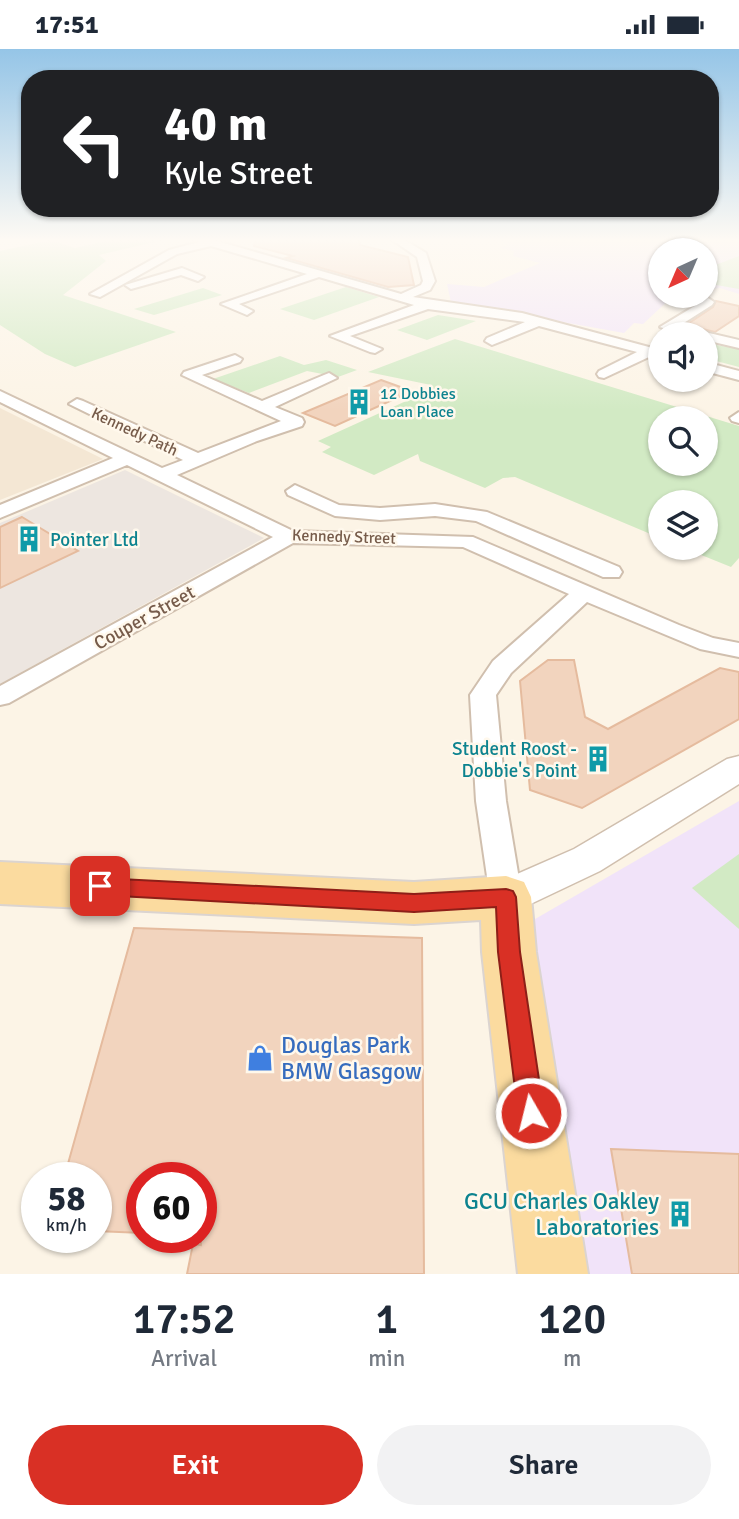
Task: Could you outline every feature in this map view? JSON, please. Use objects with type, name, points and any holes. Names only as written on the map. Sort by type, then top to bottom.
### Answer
[{"type":"main road","points":[[0,883],[414,903],[506,897],[509,952],[553,1274]]},
{"type":"street","points":[[247,311],[227,304],[251,296]]},
{"type":"street","points":[[400,296],[427,305],[539,321],[648,351]]},
{"type":"street","points":[[375,349],[337,336],[427,305]]},
{"type":"street","points":[[675,322],[698,308]]},
{"type":"street","points":[[492,341],[539,321]]},
{"type":"street","points":[[718,339],[739,344]]},
{"type":"street","points":[[604,374],[648,356]]},
{"type":"street","points":[[196,459],[251,436],[296,422],[188,375],[235,359]]},
{"type":"street","points":[[718,370],[739,376]]},
{"type":"street","points":[[264,406],[329,378]]},
{"type":"street","name":"Kennedy Street","points":[[0,396],[289,537],[466,541],[691,638],[739,650]]},
{"type":"street","name":"Kennedy Path","points":[[77,404],[196,459]]},
{"type":"street","points":[[0,512],[128,458]]},
{"type":"street","name":"Kennedy Path","points":[[162,475],[196,459]]},
{"type":"street","points":[[295,491],[335,510],[380,514],[435,510],[480,516],[611,572]]},
{"type":"street","points":[[377,537],[380,514]]},
{"type":"street","name":"Couper Street","points":[[0,697],[289,537]]},
{"type":"street","points":[[584,592],[502,667],[483,695],[491,801],[506,897],[587,860],[739,768]]},
{"type":"shaded area","points":[[450,296],[648,296],[648,308],[660,308],[643,324],[634,323],[624,333],[451,302]]},
{"type":"shaded area","points":[[0,408],[103,459],[0,500]]},
{"type":"shaded area","points":[[125,470],[264,538],[0,684],[0,523]]},
{"type":"shaded area","points":[[739,801],[739,1274],[584,1274],[530,922]]},
{"type":"green space","points":[[0,296],[67,296],[176,332],[75,367],[45,354],[0,325]]},
{"type":"green space","points":[[176,296],[218,296],[154,315],[134,309]]},
{"type":"green space","points":[[318,296],[379,297],[314,320],[280,309]]},
{"type":"green space","points":[[438,315],[476,321],[427,340],[397,330]]},
{"type":"green space","points":[[455,339],[674,406],[648,406],[648,476],[718,476],[718,420],[739,426],[739,558],[731,567],[714,560],[718,560],[718,490],[648,490],[648,533],[515,477],[503,478],[485,488],[420,461],[418,454],[374,475],[322,452],[331,447],[318,441],[415,397],[431,396],[431,385],[368,372]]},
{"type":"green space","points":[[718,345],[739,349],[739,367],[718,361]]},
{"type":"green space","points":[[280,356],[304,365],[326,360],[357,370],[338,377],[307,371],[249,393],[213,379]]},
{"type":"green space","points":[[739,854],[739,929],[692,888]]},
{"type":"building","points":[[718,301],[739,306],[739,316],[718,330],[718,322],[690,322],[712,308],[718,308]]},
{"type":"building","name":"12 Dobbies Loan Place","points":[[381,380],[412,391],[335,426],[303,413]]},
{"type":"building","name":"Pointer Ltd","points":[[22,517],[78,551],[0,588],[0,527]]},
{"type":"building","name":"Student Roost - Dobbie's Point","points":[[548,660],[574,660],[585,717],[608,729],[720,668],[739,672],[739,719],[582,808],[530,790],[520,681]]},
{"type":"building","name":"Douglas Park BMW Glasgow","points":[[134,928],[422,938],[424,1274],[187,1274],[191,1253],[217,1253],[217,1162],[126,1162],[126,1232],[112,1232],[112,1162],[68,1162]]},
{"type":"building","name":"GCU Charles Oakley Laboratories","points":[[611,1149],[739,1154],[739,1274],[632,1274]]},
{"type":"place","name":"12 Dobbies Loan Place","points":[[359,402]]},
{"type":"place","name":"Pointer Ltd","points":[[29,539]]},
{"type":"place","name":"Student Roost - Dobbie's Point","points":[[598,759]]},
{"type":"place","name":"Douglas Park BMW Glasgow","points":[[260,1058]]},
{"type":"place","name":"GCU Charles Oakley Laboratories","points":[[680,1214]]},
{"type":"route","points":[[100,886],[414,903],[506,897],[509,952],[531,1113]]}]
